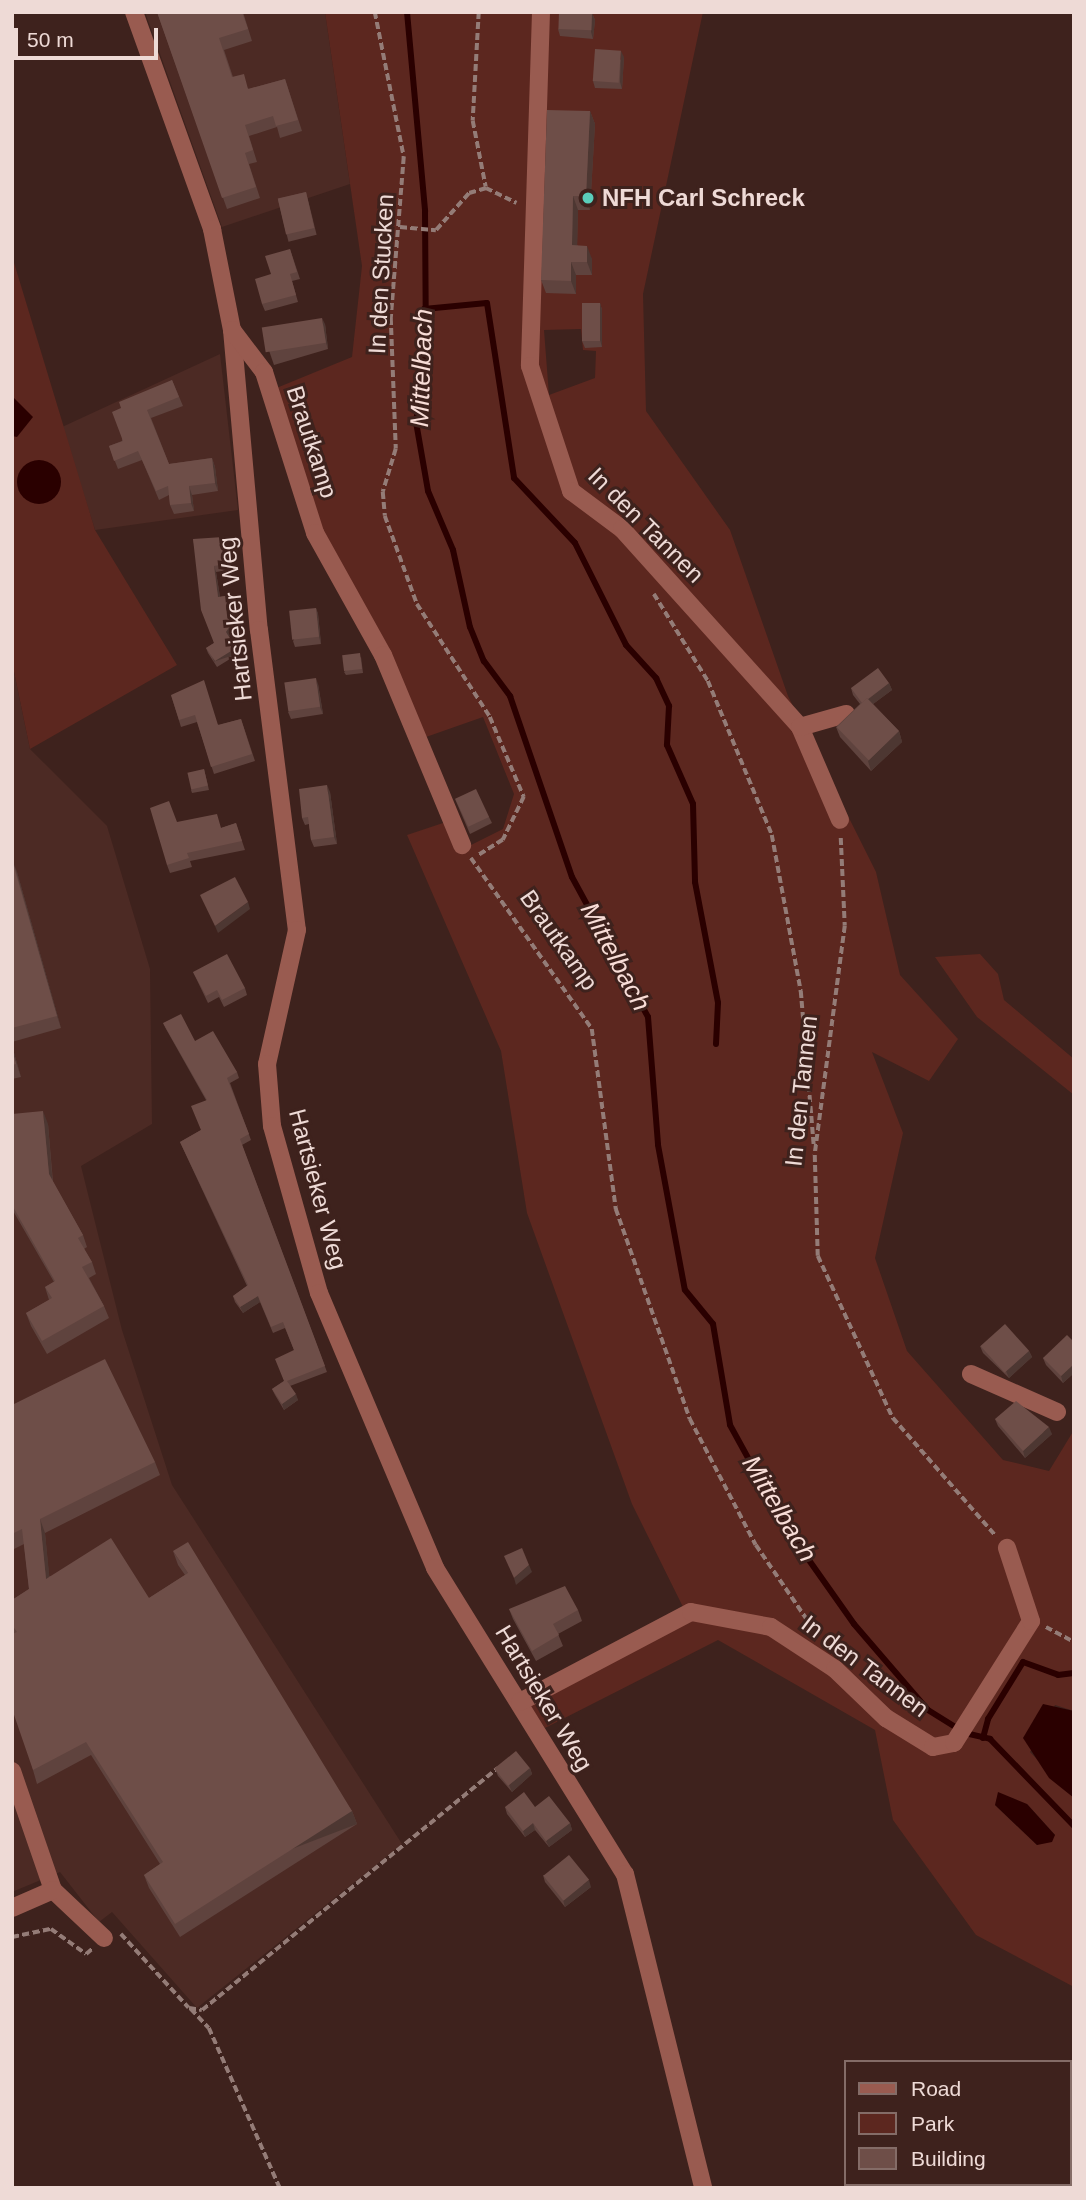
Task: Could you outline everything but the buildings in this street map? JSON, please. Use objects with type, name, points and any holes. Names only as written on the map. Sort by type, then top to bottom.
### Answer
[{"type":"street","name":"Hartsieker Weg","points":[[134,12],[212,229],[232,330],[258,630],[297,930],[267,1064],[272,1126],[319,1293],[435,1568],[625,1874],[703,2188]]},
{"type":"street","name":"In den Tannen","points":[[541,12],[530,366],[571,491],[622,529],[800,727],[840,820]]},
{"type":"street","name":"Brautkamp","points":[[232,330],[264,372],[316,533],[383,655],[466,852]]},
{"type":"street","points":[[800,727],[846,714]]},
{"type":"street","points":[[971,1374],[1058,1412]]},
{"type":"street","points":[[1007,1548],[1031,1621]]},
{"type":"street","name":"In den Tannen","points":[[520,1702],[691,1612],[771,1626],[835,1669],[886,1718],[933,1747],[954,1743],[971,1723],[1031,1621]]},
{"type":"street","points":[[12,1771],[53,1890],[104,1938]]},
{"type":"street","points":[[12,1908],[53,1890]]},
{"type":"path","name":"In den Stucken","points":[[375,12],[404,158],[391,318],[396,449],[383,492],[388,528],[417,604],[490,717],[524,797],[503,840],[466,852]]},
{"type":"path","points":[[479,12],[473,121],[486,188]]},
{"type":"path","points":[[400,227],[436,230],[469,193],[486,188],[526,207]]},
{"type":"path","points":[[651,587],[709,681],[772,835],[801,991],[815,1155]]},
{"type":"path","name":"In den Tannen","points":[[840,820],[845,926],[815,1155],[818,1256],[892,1418],[1007,1548]]},
{"type":"path","name":"Brautkamp","points":[[466,852],[592,1029],[616,1209],[690,1419],[756,1545],[820,1638]]},
{"type":"path","points":[[1031,1621],[1074,1642]]},
{"type":"path","points":[[189,2007],[202,2010],[509,1759]]},
{"type":"path","points":[[12,1937],[51,1929],[86,1954],[116,1928],[209,2028],[280,2188]]},
{"type":"shaded area","points":[[145,12],[325,12],[350,184],[222,227]]},
{"type":"shaded area","points":[[220,354],[238,510],[95,530],[62,427]]},
{"type":"shaded area","points":[[12,396],[33,417],[17,437],[12,436]]},
{"type":"shaded area","points":[[39,460],[48,461],[55,466],[60,473],[60,491],[55,498],[48,503],[39,504],[30,503],[23,498],[18,491],[17,482],[18,473],[23,466],[30,461]]},
{"type":"shaded area","points":[[12,662],[30,749],[107,826],[150,969],[152,1124],[81,1166],[122,1330],[172,1485],[402,1844],[197,2008],[112,1912],[99,1922],[60,1872],[12,1892]]},
{"type":"shaded area","points":[[1043,1704],[1074,1711],[1074,1798],[1049,1778],[1023,1738]]},
{"type":"shaded area","points":[[998,1792],[1027,1804],[1055,1835],[1052,1842],[1037,1845],[995,1805]]},
{"type":"green space","points":[[325,12],[703,12],[643,294],[646,411],[730,530],[788,696],[876,872],[900,975],[958,1039],[929,1081],[872,1052],[903,1133],[875,1258],[907,1351],[1003,1460],[1049,1471],[1074,1430],[1074,1711],[1055,1705],[1030,1752],[1074,1798],[1074,1987],[976,1935],[893,1820],[875,1730],[718,1640],[545,1728],[528,1702],[684,1609],[632,1504],[527,1213],[501,1051],[407,835],[446,822],[459,851],[503,829],[514,794],[483,717],[426,737],[320,528],[274,389],[352,357],[362,266]],"holes":[[[581,329],[583,350],[596,351],[595,378],[549,395],[544,330]],[[1027,1804],[1055,1835],[1037,1845],[995,1805]]]},
{"type":"green space","points":[[12,256],[95,530],[177,665],[30,749],[12,662]]},
{"type":"green space","points":[[980,954],[998,974],[1004,1000],[1074,1059],[1074,1095],[977,1017],[935,957]]},
{"type":"waterway","name":"Mittelbach","points":[[407,12],[425,211],[426,353],[416,422],[428,491],[453,550],[470,627],[484,661],[510,696],[572,877],[648,1017],[658,1145],[685,1290],[713,1324],[730,1425],[787,1529],[854,1624],[928,1710],[965,1733],[990,1739],[1074,1826]]},
{"type":"waterway","points":[[424,309],[487,303],[514,478],[575,543],[626,645],[656,678],[669,706],[667,745],[693,804],[695,882],[718,1003],[716,1044]]},
{"type":"waterway","points":[[983,1738],[988,1719],[1023,1662],[1058,1675],[1074,1673]]},
{"type":"place","name":"NFH Carl Schreck","points":[[588,198]]}]
